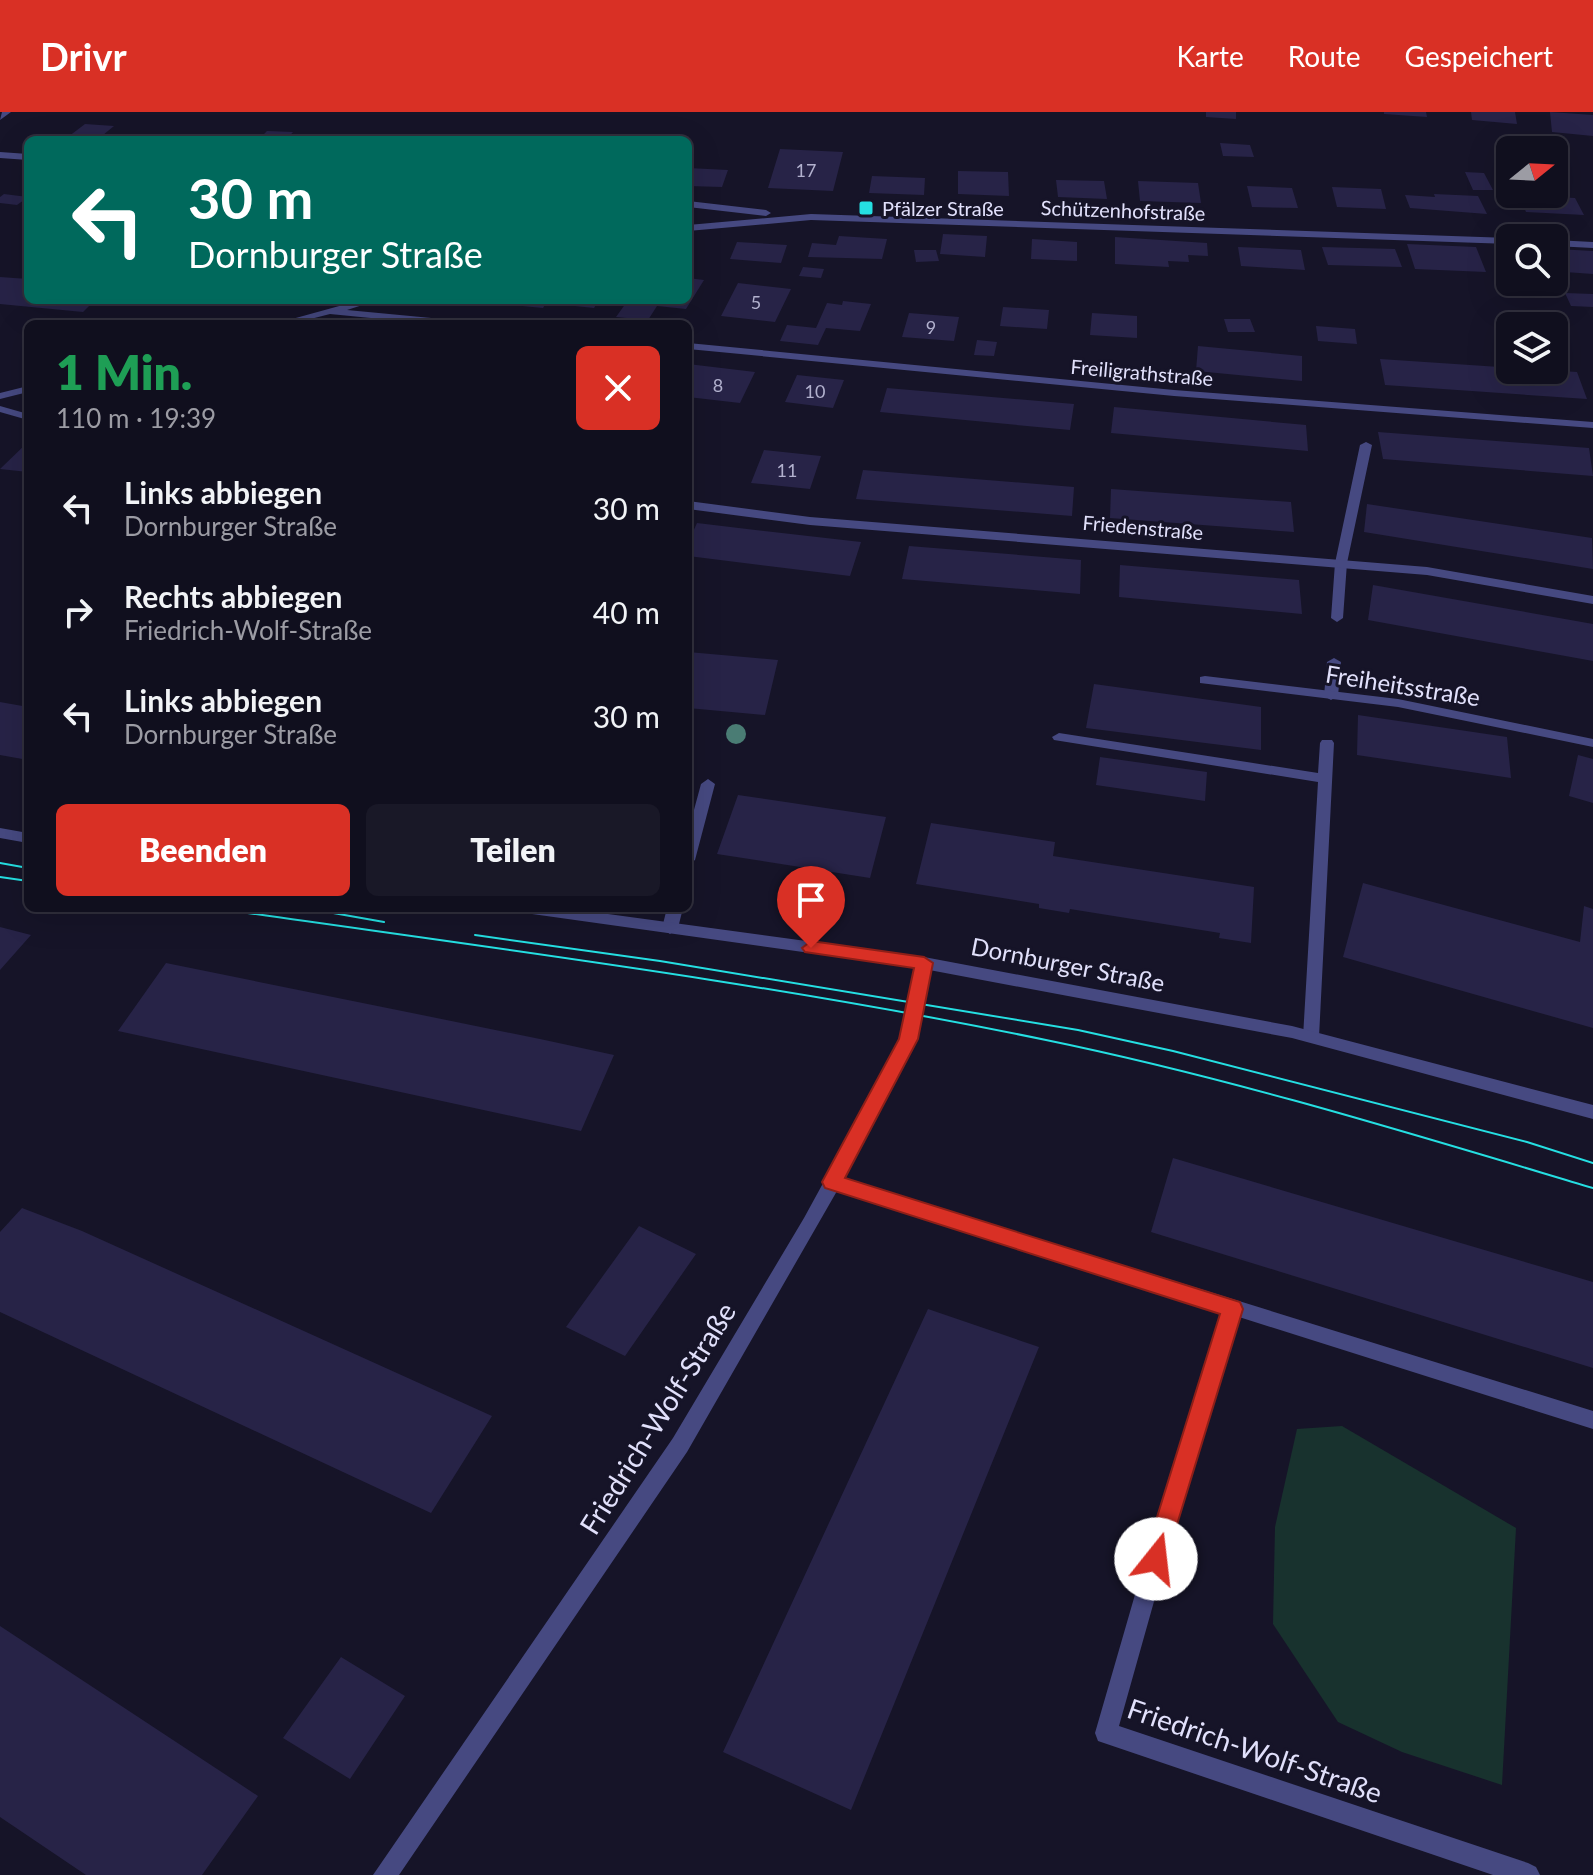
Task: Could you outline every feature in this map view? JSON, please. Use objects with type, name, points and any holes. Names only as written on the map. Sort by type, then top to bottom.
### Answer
[{"type":"street","points":[[0,118],[7,112]]},
{"type":"street","points":[[0,155],[24,157]]},
{"type":"street","points":[[692,204],[753,210],[781,217]]},
{"type":"street","name":"Schützenhofstraße","points":[[692,228],[781,217],[1496,241]]},
{"type":"street","points":[[1568,244],[1593,245]]},
{"type":"street","points":[[295,320],[357,304]]},
{"type":"street","points":[[330,311],[422,320]]},
{"type":"street","name":"Freiligrathstraße","points":[[692,346],[1174,393],[1593,425]]},
{"type":"street","points":[[0,396],[24,390]]},
{"type":"street","points":[[0,409],[24,416]]},
{"type":"street","points":[[1337,618],[1341,563],[1366,445]]},
{"type":"street","name":"Friedenstraße","points":[[692,506],[810,521],[1427,571],[1593,600]]},
{"type":"street","points":[[1331,696],[1334,662]]},
{"type":"street","name":"Freiheitsstraße","points":[[1205,680],[1398,703],[1593,743]]},
{"type":"street","points":[[1059,737],[1325,779]]},
{"type":"street","points":[[1311,1037],[1327,743]]},
{"type":"street","points":[[692,845],[708,784]]},
{"type":"street","points":[[0,833],[24,837]]},
{"type":"street","name":"Dornburger Straße","points":[[554,912],[924,963],[1311,1037],[1593,1112]]},
{"type":"street","points":[[670,928],[674,912]]},
{"type":"street","name":"Friedrich-Wolf-Straße","points":[[385,1875],[680,1445],[832,1182],[908,1039],[924,963]]},
{"type":"street","points":[[832,1182],[1593,1420]]},
{"type":"street","name":"Friedrich-Wolf-Straße","points":[[1232,1309],[1179,1477],[1106,1733],[1528,1875]]},
{"type":"green space","points":[[1342,1426],[1516,1528],[1502,1785],[1402,1752],[1338,1722],[1273,1624],[1275,1527],[1297,1429]]},
{"type":"building","points":[[1206,112],[1236,112],[1236,119],[1206,117]]},
{"type":"building","points":[[1426,112],[1427,117],[1384,114]]},
{"type":"building","points":[[1471,112],[1515,112],[1517,124],[1472,120]]},
{"type":"building","points":[[1550,112],[1593,115],[1593,136],[1552,132]]},
{"type":"building","points":[[85,124],[114,126],[102,136],[69,136]]},
{"type":"building","points":[[267,131],[293,132],[290,136],[262,136]]},
{"type":"building","points":[[1220,143],[1250,145],[1254,157],[1223,156]]},
{"type":"building","points":[[780,149],[843,152],[833,191],[768,188]]},
{"type":"building","points":[[692,168],[728,170],[722,187],[692,186]]},
{"type":"building","points":[[958,171],[1008,172],[1009,196],[958,194]]},
{"type":"building","points":[[1465,172],[1484,173],[1493,190],[1473,190]]},
{"type":"building","points":[[872,176],[925,178],[924,195],[869,193]]},
{"type":"building","points":[[1056,180],[1104,181],[1107,199],[1058,197]]},
{"type":"building","points":[[1138,181],[1198,183],[1201,203],[1140,201]]},
{"type":"building","points":[[1247,186],[1292,188],[1298,208],[1252,207]]},
{"type":"building","points":[[1332,187],[1381,189],[1386,209],[1337,207]]},
{"type":"building","points":[[4,194],[24,196],[24,200],[17,205],[0,203],[0,197]]},
{"type":"building","points":[[1434,194],[1478,196],[1487,214],[1410,208],[1405,195],[1435,197]]},
{"type":"building","points":[[1568,198],[1575,198],[1584,215],[1526,212],[1524,208],[1568,208]]},
{"type":"building","points":[[943,234],[987,236],[985,257],[940,254]]},
{"type":"building","points":[[839,236],[887,239],[882,259],[808,257],[812,243],[836,245]]},
{"type":"building","points":[[1115,237],[1207,243],[1208,256],[1188,255],[1189,262],[1168,261],[1169,267],[1115,264]]},
{"type":"building","points":[[1032,239],[1077,242],[1077,261],[1031,259]]},
{"type":"building","points":[[737,242],[787,245],[781,263],[730,259]]},
{"type":"building","points":[[1407,244],[1476,247],[1486,272],[1415,269]]},
{"type":"building","points":[[1238,247],[1301,250],[1305,270],[1241,266]]},
{"type":"building","points":[[1322,247],[1395,249],[1402,267],[1328,265]]},
{"type":"building","points":[[914,250],[936,250],[939,261],[916,262]]},
{"type":"building","points":[[1568,250],[1593,251],[1593,274],[1568,272]]},
{"type":"building","points":[[803,267],[824,269],[821,278],[799,276]]},
{"type":"building","points":[[0,277],[24,279],[24,304],[91,304],[83,312],[0,304]]},
{"type":"building","points":[[692,278],[704,280],[692,299]]},
{"type":"building","points":[[738,283],[791,289],[775,322],[721,316]]},
{"type":"building","points":[[1568,293],[1593,294],[1593,307],[1571,306]]},
{"type":"building","points":[[843,301],[871,304],[860,331],[826,328],[818,345],[780,341],[787,325],[816,328],[827,303],[842,305]]},
{"type":"building","points":[[513,304],[545,304],[543,308]]},
{"type":"building","points":[[556,304],[596,304],[594,308]]},
{"type":"building","points":[[625,304],[689,304],[686,309],[657,306],[648,320],[616,317]]},
{"type":"building","points":[[1003,307],[1049,310],[1047,329],[1000,326]]},
{"type":"building","points":[[909,313],[959,317],[954,341],[902,337]]},
{"type":"building","points":[[1092,313],[1137,316],[1137,338],[1090,335]]},
{"type":"building","points":[[1224,319],[1250,319],[1255,332],[1228,332]]},
{"type":"building","points":[[1316,326],[1355,329],[1357,344],[1318,341]]},
{"type":"building","points":[[977,340],[997,342],[994,356],[974,355]]},
{"type":"building","points":[[1198,346],[1302,356],[1302,381],[1196,371]]},
{"type":"building","points":[[1380,359],[1496,367],[1496,384],[1568,384],[1568,371],[1577,372],[1587,399],[1385,385]]},
{"type":"building","points":[[692,364],[755,372],[740,403],[692,397]]},
{"type":"building","points":[[797,375],[844,380],[833,408],[785,402]]},
{"type":"building","points":[[887,388],[1074,404],[1070,430],[880,412]]},
{"type":"building","points":[[1114,407],[1306,425],[1308,451],[1111,433]]},
{"type":"building","points":[[1378,432],[1589,448],[1593,476],[1383,459]]},
{"type":"building","points":[[24,446],[24,472],[0,469]]},
{"type":"building","points":[[764,450],[821,456],[810,489],[751,483]]},
{"type":"building","points":[[863,470],[1074,487],[1072,516],[856,499]]},
{"type":"building","points":[[1111,489],[1291,502],[1294,532],[1110,518]]},
{"type":"building","points":[[1367,504],[1592,538],[1593,569],[1364,532]]},
{"type":"building","points":[[697,523],[861,542],[850,576],[692,556],[692,534]]},
{"type":"building","points":[[909,546],[1081,560],[1080,594],[902,579]]},
{"type":"building","points":[[1120,565],[1299,580],[1302,614],[1119,597]]},
{"type":"building","points":[[1373,585],[1593,624],[1593,661],[1368,620]]},
{"type":"building","points":[[692,652],[778,660],[765,715],[692,708]]},
{"type":"building","points":[[1094,684],[1261,707],[1261,750],[1086,728]]},
{"type":"building","points":[[0,702],[24,706],[24,759],[0,755]]},
{"type":"building","points":[[1358,715],[1507,737],[1511,778],[1357,755]]},
{"type":"building","points":[[1578,755],[1593,759],[1593,803],[1569,796]]},
{"type":"building","points":[[1100,757],[1207,772],[1205,801],[1096,785]]},
{"type":"building","points":[[738,795],[886,817],[870,878],[717,854]]},
{"type":"building","points":[[931,823],[1055,842],[1053,856],[1254,887],[1251,943],[1219,938],[1220,933],[1070,909],[1069,913],[1039,908],[1039,904],[916,884]]},
{"type":"building","points":[[1363,883],[1580,942],[1584,906],[1593,909],[1593,1028],[1343,957]]},
{"type":"building","points":[[0,927],[31,935],[0,970]]},
{"type":"building","points":[[166,963],[614,1055],[581,1131],[118,1031]]},
{"type":"building","points":[[1173,1158],[1593,1282],[1593,1368],[1151,1232]]},
{"type":"building","points":[[22,1208],[82,1231],[492,1416],[431,1513],[0,1312],[0,1232]]},
{"type":"building","points":[[639,1226],[696,1254],[625,1356],[566,1327]]},
{"type":"building","points":[[928,1309],[1039,1347],[851,1810],[723,1752]]},
{"type":"building","points":[[0,1626],[258,1796],[202,1875],[86,1875],[0,1817]]},
{"type":"building","points":[[341,1657],[405,1696],[350,1779],[283,1738]]},
{"type":"tram line","points":[[0,863],[24,867]]},
{"type":"tram line","points":[[0,877],[24,880]]},
{"type":"tram line","points":[[241,912],[735,984],[1046,1040],[1253,1089],[1593,1188]]},
{"type":"tram line","points":[[328,912],[384,922]]},
{"type":"tram line","points":[[475,935],[660,961],[1078,1030],[1173,1051],[1527,1142],[1593,1163]]},
{"type":"place","name":"Pfälzer Straße","points":[[866,208]]},
{"type":"route","points":[[811,948],[924,963],[908,1039],[832,1182],[1232,1309],[1156,1559]]}]
